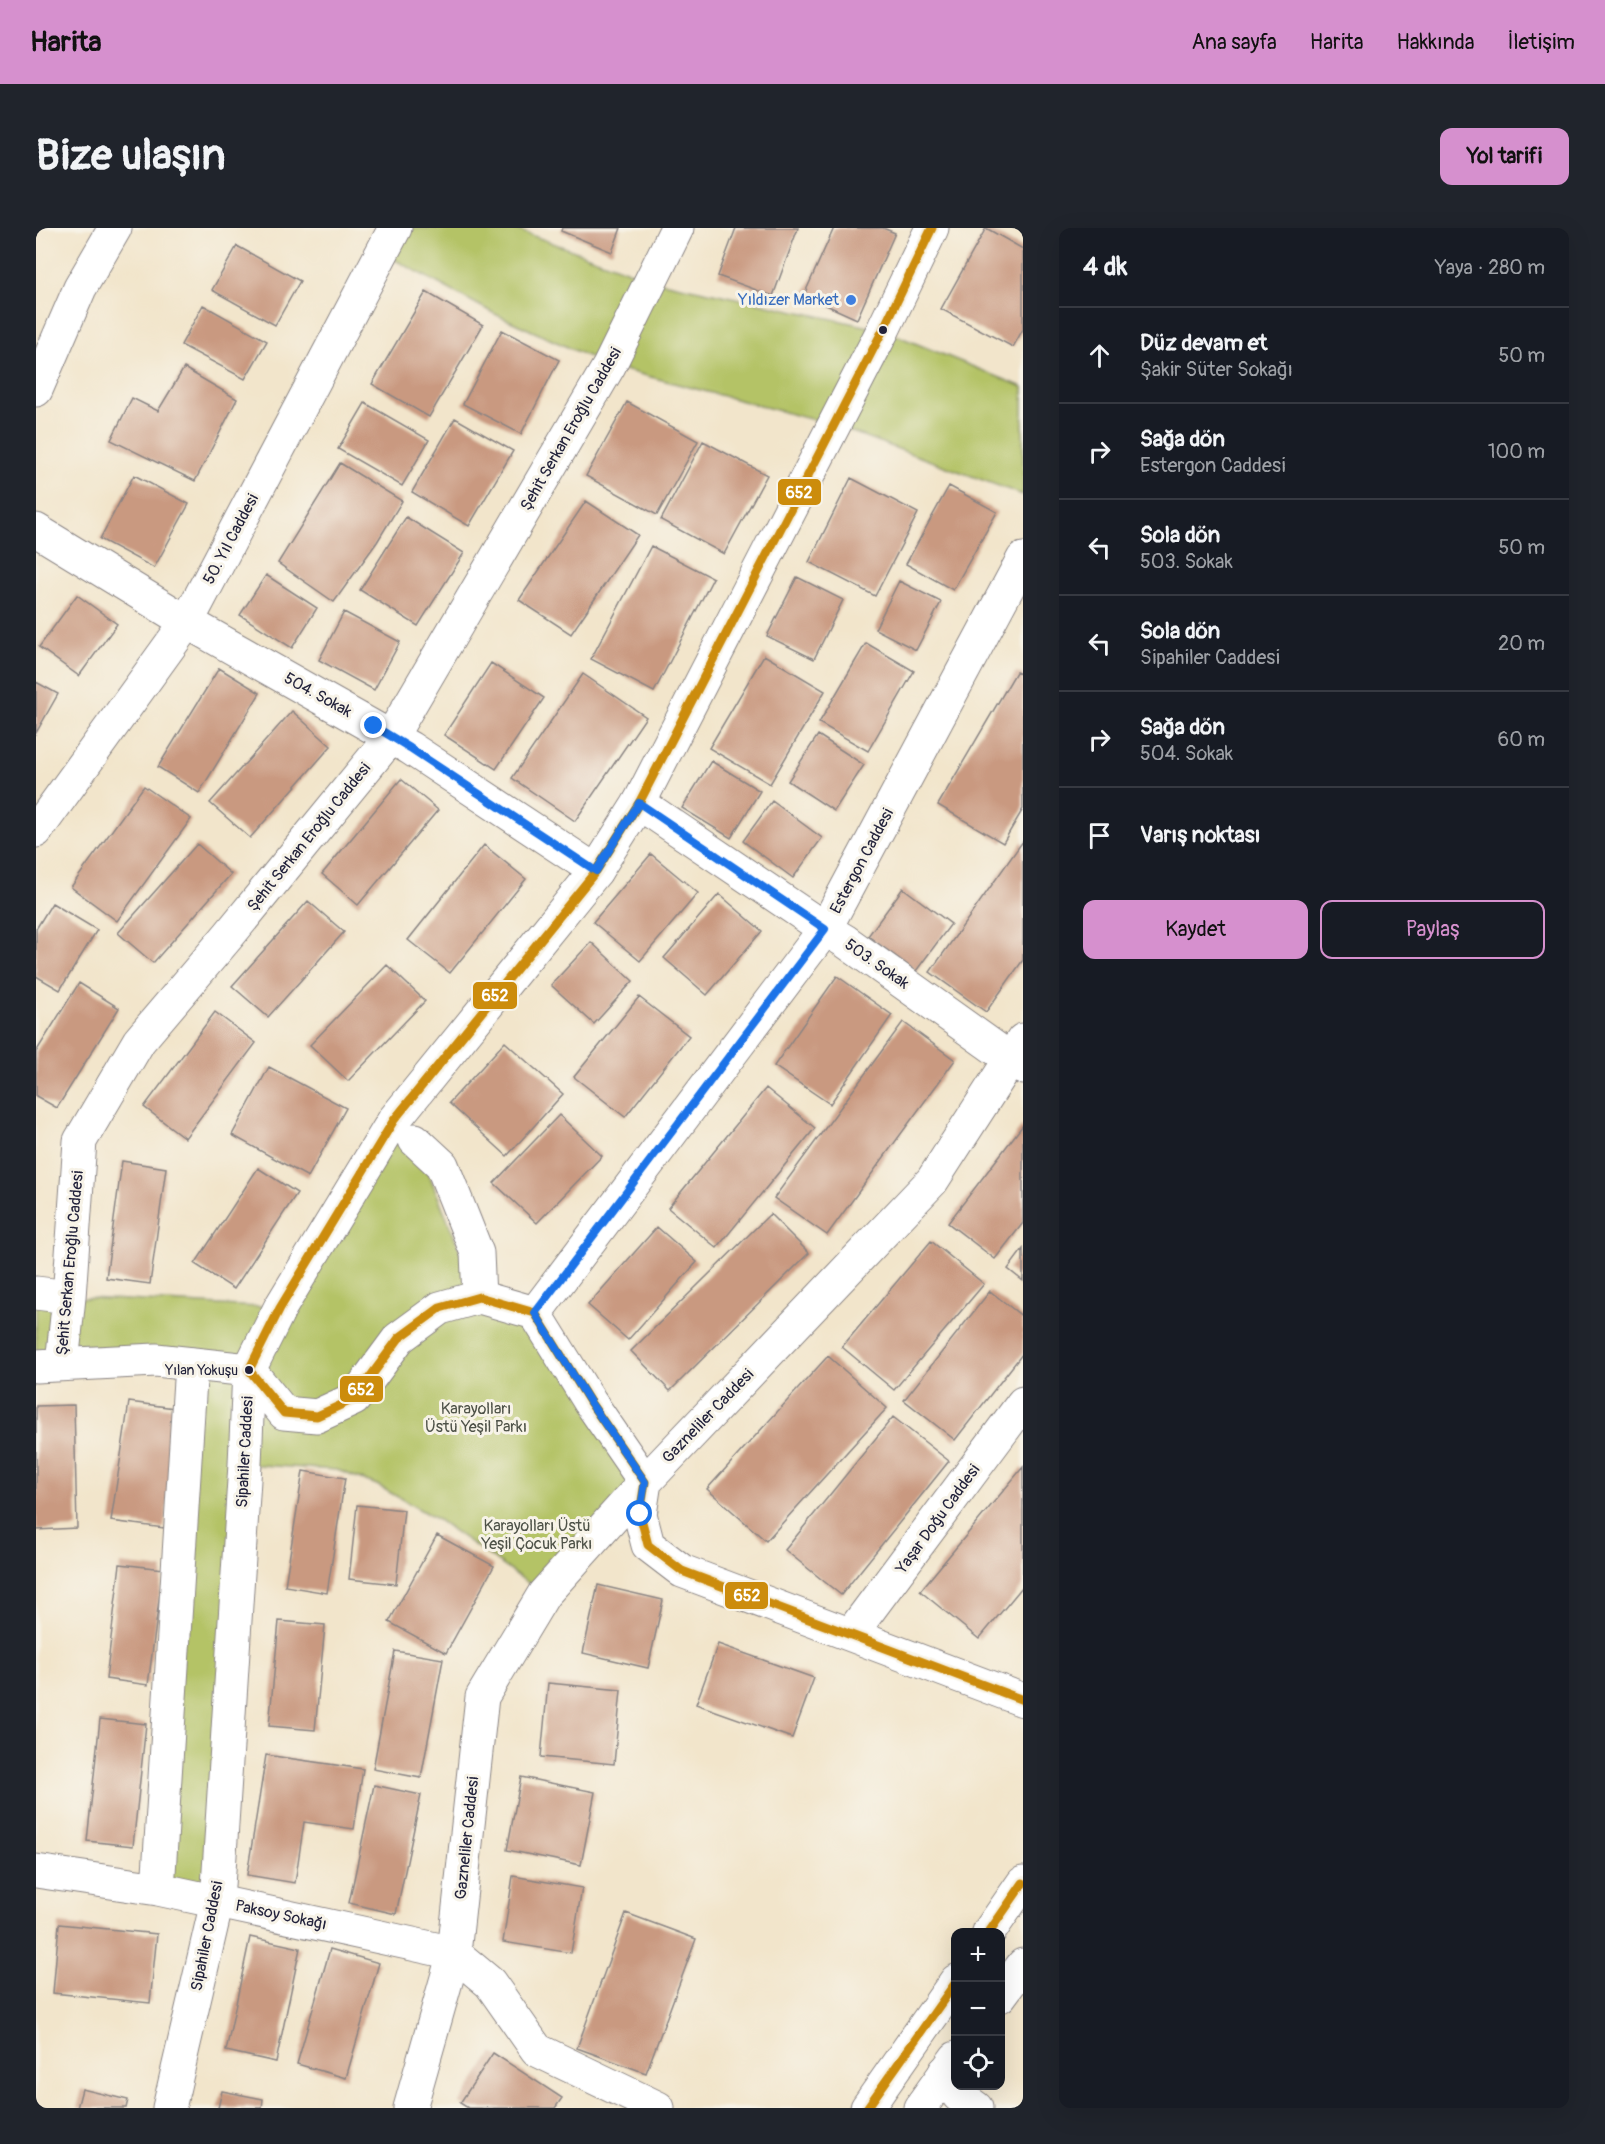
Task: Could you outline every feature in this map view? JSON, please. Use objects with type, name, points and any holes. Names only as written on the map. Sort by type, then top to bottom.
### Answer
[{"type":"main road","points":[[36,390],[80,288],[115,228]]},
{"type":"main road","name":"50. Yıl Caddesi","points":[[36,831],[187,622],[395,228]]},
{"type":"main road","name":"Şehit Serkan Eroğlu Caddesi","points":[[49,1365],[69,1297],[80,1141],[140,1041],[391,737],[609,366],[677,228]]},
{"type":"main road","name":"Sipahiler Caddesi","points":[[169,2108],[217,1902],[249,1371],[280,1308],[394,1120],[596,871],[639,803],[932,228]]},
{"type":"main road","name":"504. Sokak","points":[[36,530],[187,622],[410,748],[596,871]]},
{"type":"main road","name":"Estergon Caddesi","points":[[535,1313],[825,929],[1023,559]]},
{"type":"main road","name":"503. Sokak","points":[[639,803],[825,929],[1019,1056]]},
{"type":"main road","name":"Gazneliler Caddesi","points":[[410,2108],[454,1953],[482,1697],[544,1594],[645,1482],[932,1181],[1019,1056]]},
{"type":"main road","points":[[415,1140],[442,1166],[447,1176],[477,1253],[479,1298]]},
{"type":"main road","points":[[36,1293],[69,1297]]},
{"type":"main road","points":[[49,1365],[156,1360],[249,1371],[284,1413],[317,1416],[354,1399],[399,1338],[440,1308],[479,1298],[535,1313],[590,1402],[645,1482],[640,1514],[648,1545],[682,1571],[1023,1700]]},
{"type":"main road","points":[[158,1889],[191,1364]]},
{"type":"main road","name":"Yaşar Doğu Caddesi","points":[[851,1634],[1023,1403]]},
{"type":"main road","name":"Paksoy Sokağı","points":[[36,1871],[158,1889],[454,1953]]},
{"type":"main road","points":[[992,1928],[1023,1883]]},
{"type":"main road","points":[[454,1953],[490,1983],[537,2050],[658,2108]]},
{"type":"main road","points":[[1005,1989],[1023,1965]]},
{"type":"main road","points":[[867,2108],[955,1982]]},
{"type":"main road","points":[[920,2108],[950,2065]]},
{"type":"main road","points":[[950,2065],[958,2095],[976,2108]]},
{"type":"green space","points":[[395,228],[512,228],[653,280],[883,330],[1023,387],[1023,495],[833,425],[609,366],[495,314],[382,253]]},
{"type":"green space","points":[[394,1120],[415,1140],[479,1297],[535,1313],[645,1482],[544,1594],[438,1520],[377,1485],[337,1470],[245,1464],[217,1902],[158,1889],[191,1364],[36,1366],[36,1293],[69,1297],[280,1308]]},
{"type":"building","points":[[562,228],[621,228],[612,252],[561,231]]},
{"type":"building","points":[[736,228],[798,228],[773,296],[718,276]]},
{"type":"building","points":[[834,228],[883,228],[895,233],[857,319],[804,295]]},
{"type":"building","points":[[986,228],[1023,249],[1023,329],[1013,347],[941,309]]},
{"type":"building","points":[[237,246],[300,281],[275,325],[212,290]]},
{"type":"building","points":[[426,292],[483,325],[429,417],[372,384]]},
{"type":"building","points":[[203,305],[267,341],[245,379],[181,345]]},
{"type":"building","points":[[502,330],[559,360],[521,434],[463,404]]},
{"type":"building","points":[[184,368],[237,399],[195,481],[111,440],[132,398],[158,411]]},
{"type":"building","points":[[627,402],[698,441],[657,515],[586,476]]},
{"type":"building","points":[[365,403],[429,440],[402,486],[338,449]]},
{"type":"building","points":[[455,418],[513,451],[469,526],[412,492]]},
{"type":"building","points":[[703,441],[767,475],[724,554],[661,520]]},
{"type":"building","points":[[340,463],[402,501],[377,542],[334,602],[278,563]]},
{"type":"building","points":[[134,475],[189,504],[154,568],[100,539]]},
{"type":"building","points":[[851,478],[918,513],[875,596],[809,562]]},
{"type":"building","points":[[949,486],[997,512],[953,590],[906,564]]},
{"type":"building","points":[[586,501],[638,535],[571,634],[519,600]]},
{"type":"building","points":[[406,517],[464,553],[418,626],[360,590]]},
{"type":"building","points":[[651,546],[713,578],[654,692],[591,659]]},
{"type":"building","points":[[266,575],[317,608],[292,648],[240,615]]},
{"type":"building","points":[[797,577],[843,600],[814,659],[767,636]]},
{"type":"building","points":[[899,581],[941,602],[916,650],[875,629]]},
{"type":"building","points":[[77,595],[117,624],[79,676],[39,647]]},
{"type":"building","points":[[344,612],[400,642],[374,690],[319,660]]},
{"type":"building","points":[[866,643],[914,671],[868,751],[819,723]]},
{"type":"building","points":[[764,655],[825,691],[770,784],[709,748]]},
{"type":"building","points":[[491,663],[544,698],[496,769],[444,735]]},
{"type":"building","points":[[219,668],[260,693],[199,793],[158,767]]},
{"type":"building","points":[[1016,672],[1023,675],[1023,809],[1003,843],[938,805]]},
{"type":"building","points":[[583,674],[646,717],[575,821],[512,778]]},
{"type":"building","points":[[36,682],[58,694],[36,733]]},
{"type":"building","points":[[292,711],[331,746],[250,838],[210,803]]},
{"type":"building","points":[[818,735],[864,765],[834,811],[788,781]]},
{"type":"building","points":[[711,761],[760,791],[731,838],[682,808]]},
{"type":"building","points":[[401,779],[438,810],[358,905],[322,874]]},
{"type":"building","points":[[144,786],[191,819],[117,921],[71,887]]},
{"type":"building","points":[[772,801],[822,838],[793,878],[743,841]]},
{"type":"building","points":[[1023,841],[1023,960],[986,1012],[930,972]]},
{"type":"building","points":[[197,844],[231,874],[153,963],[118,933]]},
{"type":"building","points":[[484,845],[526,879],[450,973],[408,940]]},
{"type":"building","points":[[651,854],[698,893],[640,961],[593,922]]},
{"type":"building","points":[[903,888],[951,924],[916,971],[868,936]]},
{"type":"building","points":[[719,894],[762,931],[707,995],[664,958]]},
{"type":"building","points":[[308,901],[344,932],[268,1017],[232,986]]},
{"type":"building","points":[[52,903],[97,930],[60,990],[36,976],[36,929]]},
{"type":"building","points":[[591,942],[633,981],[594,1024],[551,985]]},
{"type":"building","points":[[387,965],[425,1001],[348,1081],[310,1045]]},
{"type":"building","points":[[837,976],[892,1015],[830,1104],[774,1066]]},
{"type":"building","points":[[79,983],[119,1008],[57,1108],[36,1096],[36,1052]]},
{"type":"building","points":[[639,997],[689,1036],[625,1117],[574,1077]]},
{"type":"building","points":[[215,1012],[256,1043],[185,1138],[144,1107]]},
{"type":"building","points":[[903,1022],[955,1060],[827,1235],[774,1198]]},
{"type":"building","points":[[505,1042],[563,1094],[507,1156],[449,1103]]},
{"type":"building","points":[[269,1067],[346,1108],[308,1177],[232,1135]]},
{"type":"building","points":[[766,1088],[815,1128],[717,1248],[668,1208]]},
{"type":"building","points":[[559,1115],[602,1156],[537,1223],[494,1183]]},
{"type":"building","points":[[1023,1125],[1023,1223],[995,1259],[948,1223]]},
{"type":"building","points":[[122,1161],[166,1168],[150,1284],[106,1278]]},
{"type":"building","points":[[258,1168],[297,1193],[234,1289],[195,1264]]},
{"type":"building","points":[[770,1214],[809,1253],[670,1391],[631,1351]]},
{"type":"building","points":[[657,1227],[697,1262],[628,1340],[588,1305]]},
{"type":"building","points":[[931,1241],[984,1284],[894,1390],[842,1347]]},
{"type":"building","points":[[1023,1249],[1023,1281],[1008,1269]]},
{"type":"building","points":[[990,1291],[1023,1317],[1023,1353],[955,1440],[904,1400]]},
{"type":"building","points":[[828,1356],[887,1408],[766,1541],[707,1489]]},
{"type":"building","points":[[129,1402],[182,1409],[164,1528],[111,1521]]},
{"type":"building","points":[[74,1405],[77,1528],[36,1530],[36,1406]]},
{"type":"building","points":[[893,1417],[949,1461],[841,1595],[785,1550]]},
{"type":"building","points":[[1023,1467],[1023,1586],[979,1639],[920,1591]]},
{"type":"building","points":[[303,1471],[345,1478],[327,1593],[285,1586]]},
{"type":"building","points":[[357,1505],[404,1510],[396,1584],[349,1579]]},
{"type":"building","points":[[437,1535],[494,1566],[446,1653],[389,1622]]},
{"type":"building","points":[[120,1564],[163,1569],[148,1685],[106,1679]]},
{"type":"building","points":[[598,1585],[663,1600],[648,1668],[583,1653]]},
{"type":"building","points":[[279,1621],[325,1625],[315,1730],[269,1726]]},
{"type":"building","points":[[718,1644],[814,1678],[792,1738],[696,1704]]},
{"type":"building","points":[[395,1651],[443,1659],[421,1778],[373,1769]]},
{"type":"building","points":[[548,1683],[621,1690],[614,1764],[541,1757]]},
{"type":"building","points":[[100,1719],[146,1724],[133,1846],[87,1841]]},
{"type":"building","points":[[266,1755],[363,1769],[354,1829],[304,1822],[295,1883],[247,1875]]},
{"type":"building","points":[[521,1777],[595,1792],[581,1865],[507,1850]]},
{"type":"building","points":[[374,1785],[421,1795],[396,1914],[349,1903]]},
{"type":"building","points":[[513,1876],[582,1888],[571,1953],[503,1942]]},
{"type":"building","points":[[626,1913],[696,1939],[646,2073],[577,2048]]},
{"type":"building","points":[[59,1924],[157,1934],[150,2003],[53,1993]]},
{"type":"building","points":[[250,1937],[300,1948],[276,2062],[226,2051]]},
{"type":"building","points":[[330,1949],[379,1963],[346,2078],[297,2064]]},
{"type":"building","points":[[493,2053],[562,2098],[555,2108],[468,2108],[460,2103]]},
{"type":"building","points":[[82,2089],[128,2100],[126,2108],[77,2108]]},
{"type":"building","points":[[222,2091],[263,2099],[262,2108],[218,2108]]},
{"type":"transit line","name":"652","points":[[932,228],[883,330],[639,803],[596,871],[394,1120],[280,1308],[249,1370],[284,1413],[317,1416],[354,1399],[399,1338],[440,1308],[479,1297],[535,1313],[590,1402],[645,1482],[640,1514],[648,1545],[682,1571],[1023,1700]]},
{"type":"transit line","name":"652","points":[[992,1928],[1023,1883]]},
{"type":"transit line","name":"652","points":[[867,2108],[951,1989]]},
{"type":"place","name":"Yıldızer Market","points":[[851,300]]},
{"type":"place","name":"Yılan Yokuşu","points":[[249,1370]]},
{"type":"route","points":[[374,726],[596,871],[639,803],[825,929],[535,1313],[590,1402],[645,1482],[640,1514]]},
{"type":"park label","name":"Karayolları Üstü Yeşil Parkı","points":[[476,1418]]},
{"type":"park label","name":"Karayolları Üstü Yeşil Çocuk Parkı","points":[[537,1535]]}]
